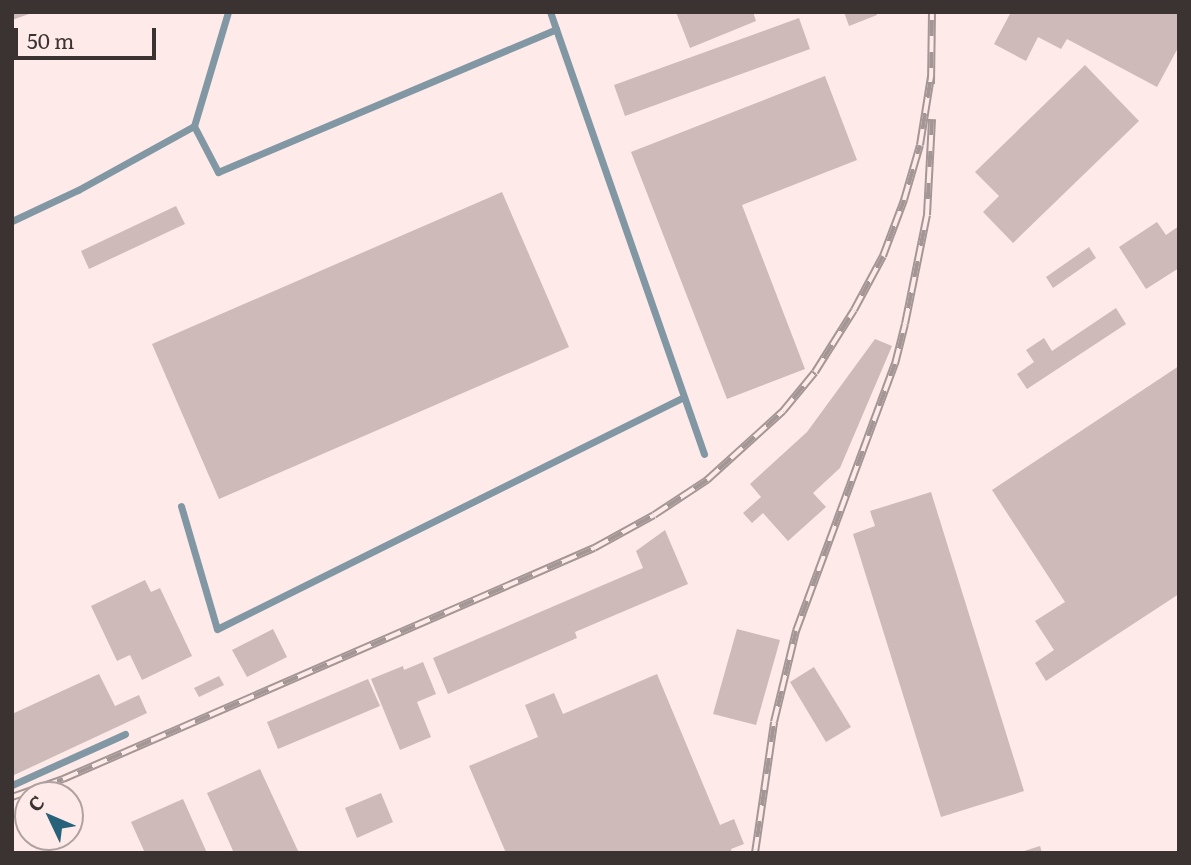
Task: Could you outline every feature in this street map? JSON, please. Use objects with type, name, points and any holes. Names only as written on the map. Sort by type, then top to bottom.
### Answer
[{"type":"lane","points":[[228,12],[194,126],[218,172],[556,29]]},
{"type":"lane","points":[[550,12],[704,454]]},
{"type":"lane","points":[[12,221],[78,190],[194,126]]},
{"type":"lane","points":[[181,506],[217,629],[684,397]]},
{"type":"lane","points":[[12,785],[125,734]]},
{"type":"building","points":[[12,12],[32,12],[32,13],[12,20]]},
{"type":"building","points":[[676,12],[753,12],[756,21],[690,48]]},
{"type":"building","points":[[844,12],[876,12],[877,15],[849,26]]},
{"type":"building","points":[[1011,12],[1179,12],[1179,46],[1157,87],[1067,39],[1061,49],[1038,37],[1026,61],[994,44]]},
{"type":"building","points":[[799,18],[810,49],[625,116],[614,85]]},
{"type":"building","points":[[1085,65],[1139,121],[1013,243],[983,212],[999,196],[975,172]]},
{"type":"building","points":[[825,76],[857,160],[742,205],[805,369],[727,399],[631,152]]},
{"type":"building","points":[[502,192],[569,347],[219,499],[152,344]]},
{"type":"building","points":[[176,206],[185,224],[89,269],[81,251]]},
{"type":"building","points":[[1157,222],[1166,235],[1179,226],[1179,268],[1146,289],[1119,247]]},
{"type":"building","points":[[1089,247],[1096,258],[1053,288],[1046,277]]},
{"type":"building","points":[[1116,308],[1126,324],[1027,389],[1017,374],[1034,362],[1026,350],[1044,338],[1052,351]]},
{"type":"building","points":[[875,339],[892,346],[840,468],[813,493],[826,507],[788,541],[763,513],[752,523],[743,513],[761,497],[750,484],[807,432]]},
{"type":"building","points":[[1179,366],[1179,594],[1046,681],[1035,663],[1054,650],[1035,621],[1065,602],[992,490]]},
{"type":"building","points":[[931,492],[1024,791],[941,817],[853,534],[875,526],[870,511]]},
{"type":"building","points":[[665,530],[688,584],[575,632],[577,638],[448,694],[433,658],[643,568],[636,551]]},
{"type":"building","points":[[145,580],[151,592],[160,588],[192,656],[142,680],[130,655],[117,661],[91,606]]},
{"type":"building","points":[[273,629],[287,657],[247,677],[232,650]]},
{"type":"building","points":[[737,629],[780,640],[756,725],[713,714]]},
{"type":"building","points":[[423,662],[436,694],[417,702],[431,737],[400,750],[371,679],[403,666],[404,670]]},
{"type":"building","points":[[814,667],[851,727],[826,742],[790,682]]},
{"type":"building","points":[[99,674],[115,706],[139,695],[147,713],[12,776],[12,714]]},
{"type":"building","points":[[657,674],[720,825],[734,819],[744,844],[731,849],[732,853],[506,853],[469,766],[538,737],[525,705],[554,693],[563,714]]},
{"type":"building","points":[[219,676],[224,685],[199,697],[194,688]]},
{"type":"building","points":[[368,679],[380,706],[278,749],[267,722]]},
{"type":"building","points":[[260,769],[299,853],[234,853],[207,793]]},
{"type":"building","points":[[381,793],[393,822],[357,838],[345,808]]},
{"type":"building","points":[[183,799],[207,853],[145,853],[131,822]]},
{"type":"building","points":[[1040,846],[1042,853],[1021,853],[1021,852]]},
{"type":"railway","points":[[931,84],[932,12]]},
{"type":"railway","points":[[12,797],[63,779],[594,548],[654,515],[707,480],[783,411],[815,372],[854,310],[883,256],[904,200],[920,145],[931,76]]},
{"type":"railway","points":[[755,853],[774,722],[796,631],[895,364],[905,324],[927,215],[932,119]]}]
